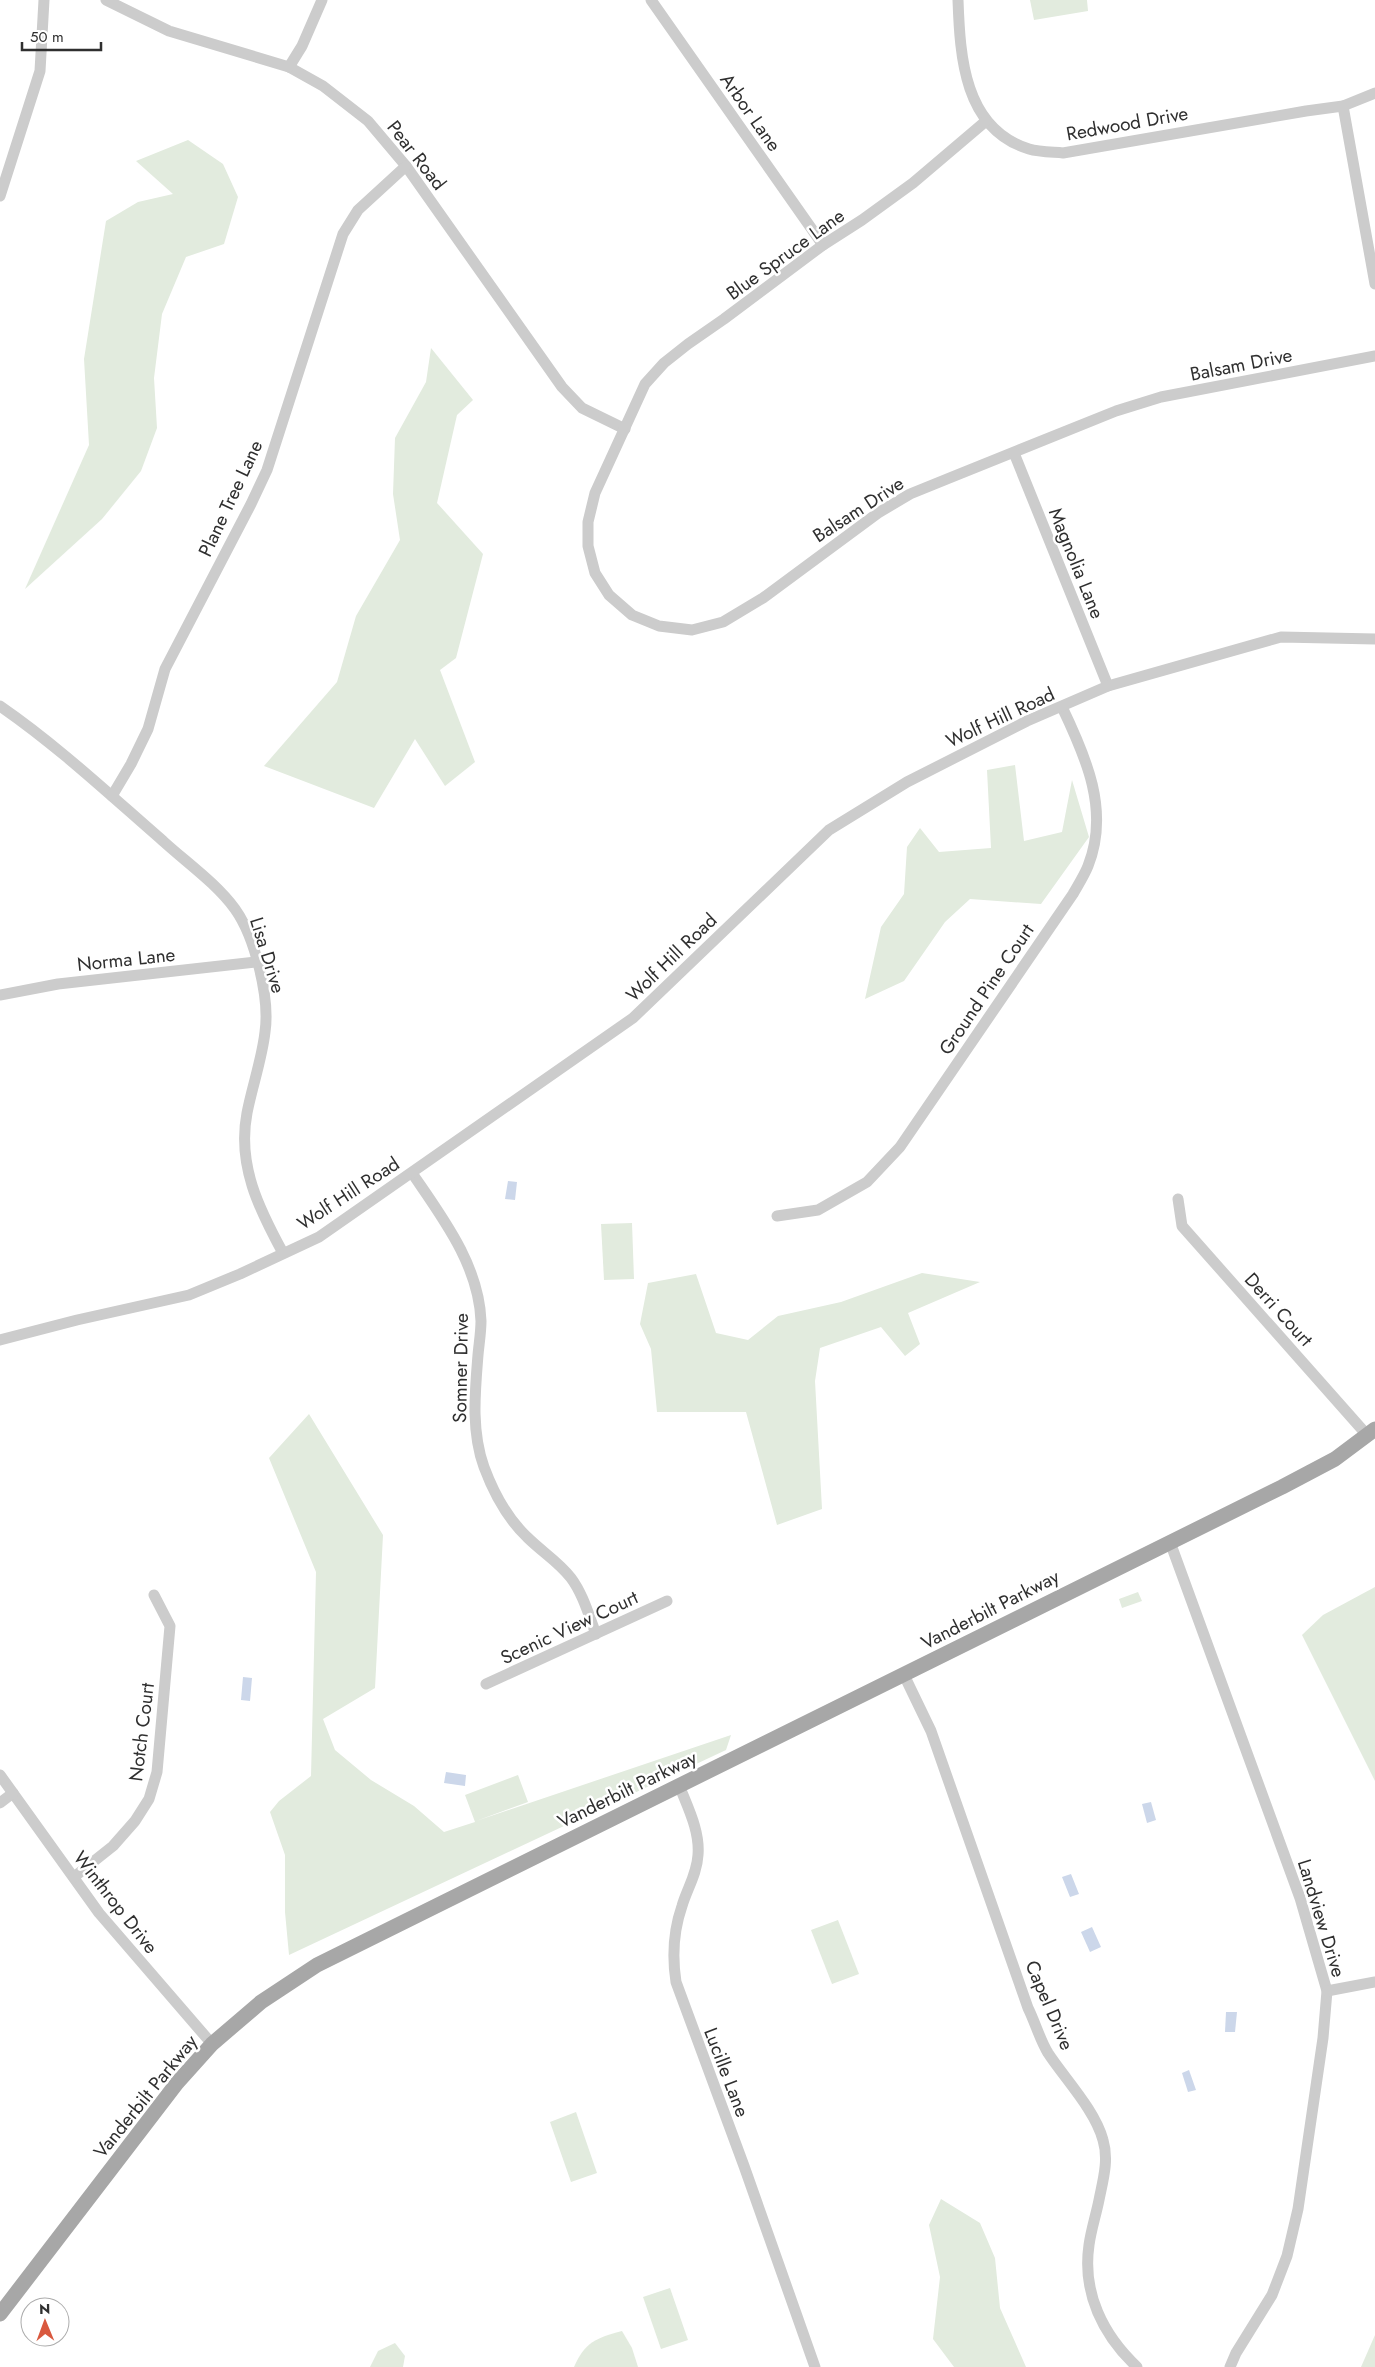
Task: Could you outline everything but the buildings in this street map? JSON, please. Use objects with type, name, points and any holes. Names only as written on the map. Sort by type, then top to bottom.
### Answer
[{"type":"main road","name":"Vanderbilt Parkway","points":[[0,2314],[177,2083],[212,2044],[261,2002],[317,1965],[1282,1487],[1334,1459],[1371,1432]]},
{"type":"street","points":[[0,196],[40,70],[44,0]]},
{"type":"street","name":"Pear Road","points":[[106,0],[169,31],[289,67],[323,86],[368,122],[406,166],[562,387],[582,408],[625,429]]},
{"type":"street","points":[[289,67],[302,46],[322,0]]},
{"type":"street","name":"Arbor Lane","points":[[651,0],[822,244]]},
{"type":"street","name":"Redwood Drive","points":[[958,0],[963,67],[973,98],[986,121],[1005,138],[1030,149],[1064,153],[1344,106],[1375,93]]},
{"type":"street","points":[[1344,106],[1375,284]]},
{"type":"street","name":"Blue Spruce Lane","points":[[625,429],[645,384],[664,363],[822,244],[862,220],[913,183],[986,121]]},
{"type":"street","name":"Plane Tree Lane","points":[[112,796],[132,764],[148,729],[169,662],[267,470],[343,234],[358,210],[406,166]]},
{"type":"street","name":"Balsam Drive","points":[[625,429],[595,493],[588,522],[588,546],[595,573],[609,595],[632,615],[660,626],[692,630],[723,622],[763,598],[842,538],[910,494],[1116,411],[1161,397],[1375,356]]},
{"type":"street","name":"Magnolia Lane","points":[[1014,453],[1108,686]]},
{"type":"street","name":"Wolf Hill Road","points":[[0,1340],[77,1320],[188,1295],[240,1274],[319,1236],[633,1018],[829,830],[907,782],[1028,721],[1108,686],[1282,637],[1375,639]]},
{"type":"street","name":"Lisa Drive","points":[[0,706],[25,723],[112,796],[217,889],[235,909],[247,931],[265,998],[266,1032],[246,1116],[244,1149],[250,1183],[261,1213],[282,1253]]},
{"type":"street","name":"Ground Pine Court","points":[[776,1216],[818,1210],[867,1182],[900,1147],[1073,894],[1088,865],[1095,835],[1096,802],[1091,775],[1079,742],[1062,707]]},
{"type":"street","name":"Norma Lane","points":[[0,996],[58,984],[256,962]]},
{"type":"street","name":"Somner Drive","points":[[412,1173],[463,1253],[477,1287],[481,1321],[474,1395],[476,1429],[484,1465],[508,1517],[528,1538],[552,1557],[572,1580],[596,1634]]},
{"type":"street","name":"Derri Court","points":[[1178,1199],[1182,1226],[1371,1432]]},
{"type":"street","name":"Landview Drive","points":[[1170,1542],[1300,1898],[1327,1991],[1323,2038],[1298,2209],[1288,2256],[1272,2296],[1236,2353],[1230,2367]]},
{"type":"street","name":"Notch Court","points":[[74,1877],[113,1846],[135,1821],[148,1799],[157,1772],[170,1626],[154,1595]]},
{"type":"street","name":"Scenic View Court","points":[[486,1684],[667,1602]]},
{"type":"street","name":"Capel Drive","points":[[904,1675],[931,1731],[1028,2008],[1046,2051],[1090,2114],[1103,2139],[1106,2162],[1089,2245],[1089,2278],[1093,2302],[1103,2327],[1117,2347],[1137,2367]]},
{"type":"street","name":"Winthrop Drive","points":[[0,1775],[99,1913],[212,2044]]},
{"type":"street","name":"Lucille Lane","points":[[679,1785],[695,1825],[698,1855],[693,1880],[682,1906],[675,1931],[672,1958],[676,1982],[815,2367]]},
{"type":"street","points":[[0,1802],[13,1793]]},
{"type":"street","points":[[1327,1991],[1375,1982]]},
{"type":"shaded area","points":[[1030,0],[1087,0],[1088,11],[1034,20]]},
{"type":"shaded area","points":[[188,140],[223,164],[238,197],[224,244],[186,257],[162,314],[154,378],[157,428],[141,471],[102,519],[25,589],[89,445],[84,359],[106,221],[138,202],[173,194],[136,161]]},
{"type":"shaded area","points":[[431,348],[473,400],[457,415],[437,503],[483,554],[456,658],[440,670],[475,762],[445,786],[415,739],[374,808],[264,766],[337,682],[356,616],[400,540],[393,494],[395,438],[426,382]]},
{"type":"shaded area","points":[[1015,765],[1024,841],[1062,832],[1072,780],[1089,837],[1041,904],[970,899],[945,922],[904,981],[865,999],[881,927],[904,894],[907,847],[920,828],[939,852],[991,848],[987,770]]},
{"type":"shaded area","points":[[632,1223],[634,1279],[604,1280],[601,1224]]},
{"type":"shaded area","points":[[922,1273],[980,1282],[908,1313],[920,1344],[905,1356],[881,1327],[820,1348],[815,1381],[822,1509],[777,1525],[746,1412],[657,1412],[651,1349],[640,1324],[648,1283],[696,1274],[716,1333],[748,1340],[778,1316],[841,1302]]},
{"type":"shaded area","points":[[309,1414],[383,1535],[375,1688],[323,1719],[335,1750],[371,1780],[414,1806],[444,1832],[475,1822],[465,1795],[518,1775],[528,1802],[476,1821],[731,1735],[726,1750],[289,1955],[285,1912],[285,1855],[270,1812],[279,1801],[311,1776],[316,1572],[269,1458]]},
{"type":"shaded area","points":[[1375,1587],[1375,1781],[1302,1635],[1323,1615]]},
{"type":"shaded area","points":[[1138,1592],[1142,1601],[1122,1608],[1119,1599]]},
{"type":"shaded area","points":[[838,1920],[859,1974],[832,1984],[811,1930]]},
{"type":"shaded area","points":[[576,2112],[597,2173],[571,2182],[550,2122]]},
{"type":"shaded area","points":[[941,2199],[980,2223],[995,2258],[1000,2308],[1026,2367],[954,2367],[933,2339],[940,2277],[929,2225]]},
{"type":"shaded area","points":[[670,2288],[688,2340],[661,2349],[643,2297]]},
{"type":"shaded area","points":[[622,2331],[632,2348],[638,2367],[574,2367],[582,2352],[592,2342]]},
{"type":"shaded area","points":[[1375,2335],[1375,2367],[1361,2367]]},
{"type":"shaded area","points":[[395,2343],[405,2356],[403,2367],[370,2367],[378,2351]]},
{"type":"water","points":[[508,1181],[517,1182],[515,1200],[505,1199]]},
{"type":"water","points":[[243,1677],[252,1678],[250,1701],[241,1700]]},
{"type":"water","points":[[446,1772],[466,1775],[465,1786],[444,1783]]},
{"type":"water","points":[[1151,1802],[1156,1820],[1147,1823],[1142,1804]]},
{"type":"water","points":[[1071,1874],[1079,1894],[1070,1897],[1062,1877]]},
{"type":"water","points":[[1092,1927],[1101,1947],[1090,1952],[1081,1932]]},
{"type":"water","points":[[1226,2012],[1237,2012],[1235,2032],[1225,2032]]},
{"type":"water","points":[[1189,2070],[1196,2090],[1188,2092],[1182,2073]]}]
